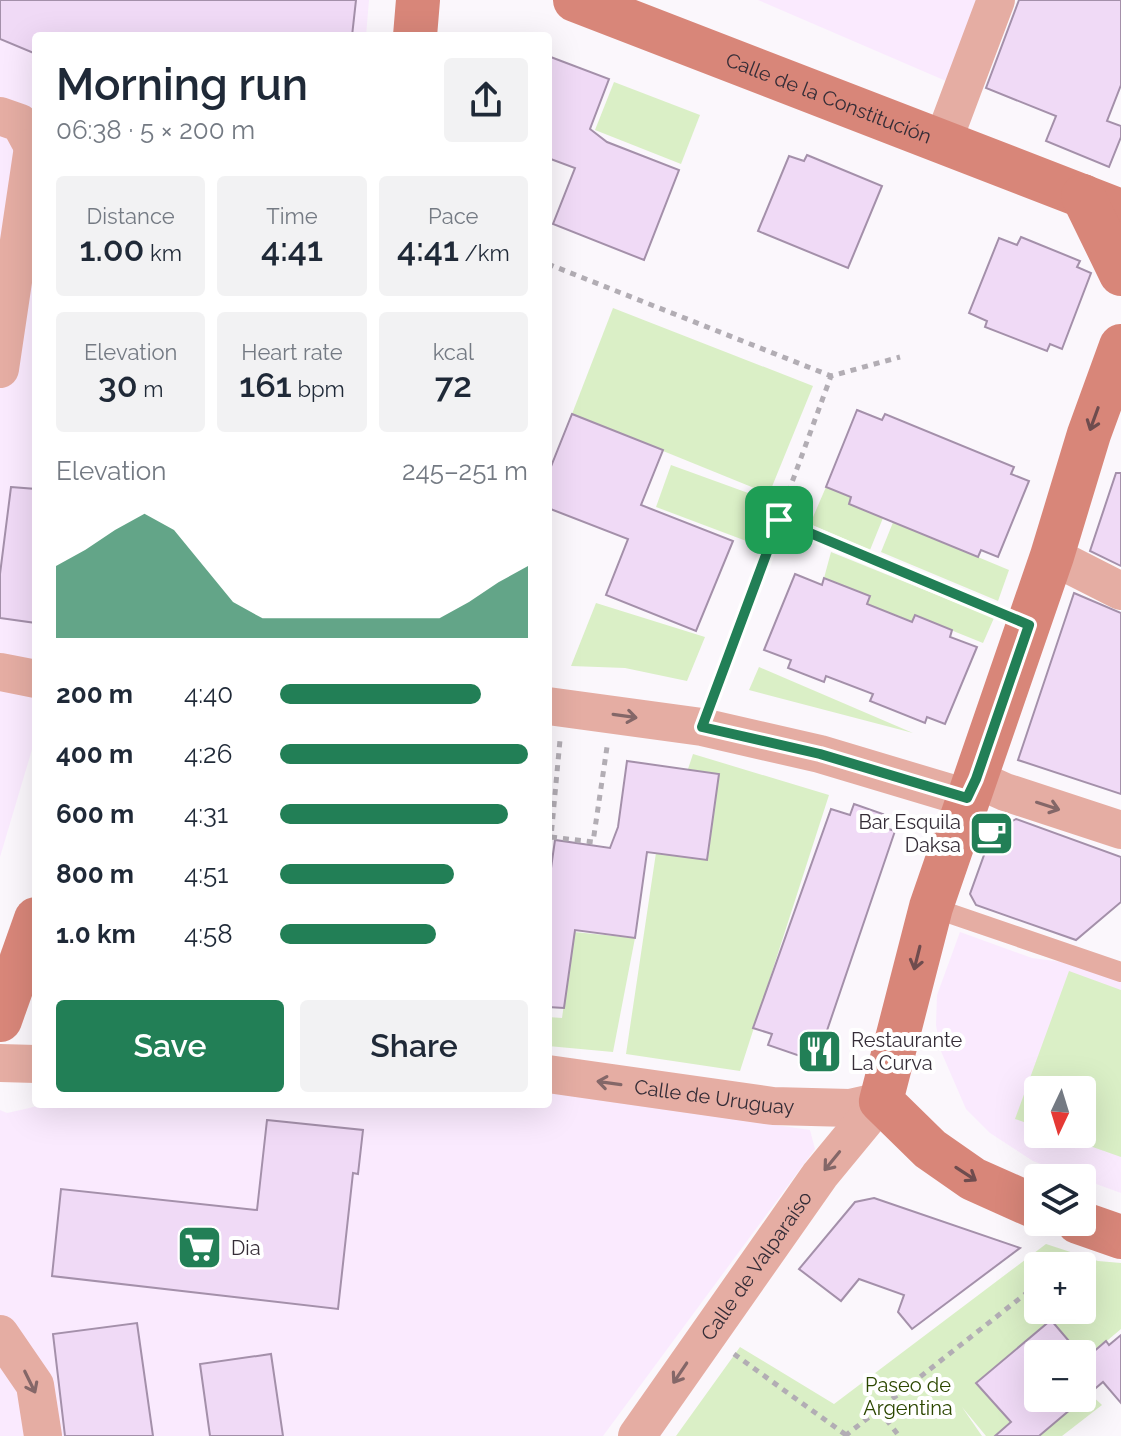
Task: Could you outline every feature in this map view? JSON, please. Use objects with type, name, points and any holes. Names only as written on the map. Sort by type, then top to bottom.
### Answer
[{"type":"main road","points":[[415,32],[418,0]]},
{"type":"main road","name":"Calle de la Constitución","points":[[575,0],[1102,203],[1121,274]]},
{"type":"main road","points":[[1024,1202],[973,1179],[930,1149],[881,1101],[931,907],[1121,346]]},
{"type":"main road","points":[[0,1020],[32,930]]},
{"type":"main road","points":[[1096,1228],[1121,1237]]},
{"type":"street","points":[[943,141],[996,0]]},
{"type":"street","points":[[0,116],[20,123],[32,144]]},
{"type":"street","points":[[0,369],[32,160]]},
{"type":"street","points":[[1052,556],[1121,591]]},
{"type":"street","points":[[0,672],[32,678]]},
{"type":"street","points":[[555,706],[702,727],[972,788],[1005,792],[1121,830]]},
{"type":"street","points":[[0,1063],[32,1064]]},
{"type":"street","name":"Calle de Uruguay","points":[[552,1075],[773,1106],[850,1108],[881,1101]]},
{"type":"street","name":"Calle de Valparaíso","points":[[637,1436],[820,1175],[881,1101]]},
{"type":"street","points":[[0,1334],[35,1385],[43,1436]]},
{"type":"lane","points":[[931,907],[1121,972]]},
{"type":"path","points":[[552,266],[831,376],[900,357]]},
{"type":"path","points":[[702,727],[831,376]]},
{"type":"path","points":[[779,520],[1029,625]]},
{"type":"path","points":[[552,772],[555,706]]},
{"type":"path","points":[[552,839],[593,842],[611,714]]},
{"type":"path","points":[[706,1335],[846,1436],[1024,1295]]},
{"type":"path","points":[[879,1410],[899,1436]]},
{"type":"shaded area","points":[[0,0],[369,0],[366,32],[32,32],[32,749],[0,857]]},
{"type":"shaded area","points":[[758,0],[979,0],[946,81]]},
{"type":"shaded area","points":[[960,932],[1032,958],[1078,964],[1121,979],[1121,1193],[1096,1184],[1096,1164],[1041,1164],[990,1133],[966,1109],[940,1049],[936,1025],[937,995]]},
{"type":"shaded area","points":[[552,1093],[810,1130],[815,1149],[603,1436],[0,1436],[0,1110],[7,1113],[32,1107],[552,1108]]},
{"type":"green space","points":[[614,82],[700,115],[681,164],[595,130]]},
{"type":"green space","points":[[613,308],[813,386],[769,494],[572,414]]},
{"type":"green space","points":[[671,465],[765,499],[749,542],[656,507]]},
{"type":"green space","points":[[826,487],[851,497],[849,504],[883,518],[870,550],[810,524]]},
{"type":"green space","points":[[896,515],[920,533],[1009,570],[998,601],[881,552]]},
{"type":"green space","points":[[831,552],[994,618],[983,643],[916,616],[912,622],[867,604],[869,596],[824,578]]},
{"type":"green space","points":[[596,603],[705,637],[687,681],[625,668],[571,666]]},
{"type":"green space","points":[[759,667],[913,733],[749,690]]},
{"type":"green space","points":[[693,754],[829,795],[740,1071],[626,1054],[657,846],[678,856],[707,859],[719,774],[688,769]]},
{"type":"green space","points":[[574,932],[635,938],[613,1052],[552,1046],[552,1017],[562,1018]]},
{"type":"green space","points":[[1069,971],[1121,990],[1121,1157],[1096,1148],[1096,1076],[1031,1076]]},
{"type":"green space","points":[[1024,1094],[1024,1122],[1015,1119]]},
{"type":"green space","name":"Paseo de Argentina","points":[[1046,1244],[1070,1252],[1035,1252]]},
{"type":"green space","name":"Paseo de Argentina","points":[[1096,1260],[1121,1263],[1121,1329],[1096,1350],[1096,1340],[1067,1340],[1053,1324],[1096,1324]]},
{"type":"green space","name":"Paseo de Argentina","points":[[1024,1261],[1024,1324],[1045,1324],[977,1382],[1021,1436],[986,1436],[962,1407],[982,1436],[676,1436],[740,1347],[834,1404]]},
{"type":"green space","points":[[1067,1412],[1093,1412],[1062,1436],[1039,1436]]},
{"type":"building","points":[[0,0],[356,0],[352,32],[32,32],[32,52],[0,39]]},
{"type":"building","points":[[1019,0],[1121,0],[1121,85],[1107,121],[1121,126],[1121,137],[1109,167],[1046,141],[1056,116],[986,88]]},
{"type":"building","points":[[552,58],[609,79],[590,129],[607,142],[679,170],[644,260],[553,224],[575,168],[552,159]]},
{"type":"building","points":[[807,155],[882,186],[848,268],[758,231],[789,156],[804,161]]},
{"type":"building","points":[[1021,237],[1080,261],[1077,267],[1091,273],[1062,349],[1050,344],[1047,351],[985,327],[987,321],[969,313],[999,238],[1017,245]]},
{"type":"building","points":[[857,410],[882,420],[885,414],[1014,467],[1011,474],[1029,481],[998,557],[981,550],[978,557],[849,504],[851,497],[826,487]]},
{"type":"building","points":[[572,414],[663,450],[641,505],[733,541],[696,631],[606,595],[628,539],[552,510],[552,464]]},
{"type":"building","points":[[1116,473],[1121,473],[1121,566],[1090,551]]},
{"type":"building","points":[[11,487],[32,489],[32,622],[0,618],[0,574]]},
{"type":"building","points":[[795,574],[822,585],[824,578],[870,596],[867,604],[912,622],[915,615],[952,630],[950,637],[977,647],[945,724],[927,717],[925,723],[870,701],[873,694],[826,676],[824,682],[788,668],[791,660],[764,650]]},
{"type":"building","points":[[1074,593],[1121,613],[1121,794],[1018,760]]},
{"type":"building","points":[[627,761],[719,774],[707,860],[647,852],[635,938],[575,930],[564,1008],[552,1007],[552,861],[555,840],[610,848],[618,827]]},
{"type":"building","points":[[854,804],[883,814],[879,826],[895,831],[820,1051],[803,1045],[800,1056],[768,1045],[772,1034],[753,1028],[831,809],[850,815]]},
{"type":"building","points":[[1016,819],[1121,857],[1121,902],[1076,940],[976,905],[970,894],[992,833]]},
{"type":"building","name":"Dia","points":[[267,1120],[363,1130],[358,1174],[353,1173],[338,1309],[52,1276],[61,1189],[257,1210]]},
{"type":"building","points":[[874,1198],[1020,1248],[912,1329],[898,1312],[904,1295],[859,1279],[841,1301],[799,1269],[855,1202]]},
{"type":"building","points":[[137,1323],[153,1436],[65,1436],[53,1334]]},
{"type":"building","points":[[1046,1324],[1054,1324],[1068,1340],[1027,1340]]},
{"type":"building","points":[[1121,1335],[1121,1403],[1103,1382],[1096,1388],[1096,1350],[1106,1341],[1109,1345]]},
{"type":"building","points":[[1024,1343],[1024,1412],[1067,1412],[1039,1436],[995,1436],[1011,1422],[976,1383]]},
{"type":"building","points":[[271,1354],[283,1436],[210,1436],[200,1364]]},
{"type":"place","name":"Bar Esquila Daksa","points":[[992,833]]},
{"type":"place","name":"Restaurante La Curva","points":[[820,1051]]},
{"type":"place","name":"Dia","points":[[200,1248]]},
{"type":"route","points":[[779,520],[1029,625],[967,798],[820,754],[702,727],[779,520]]}]
